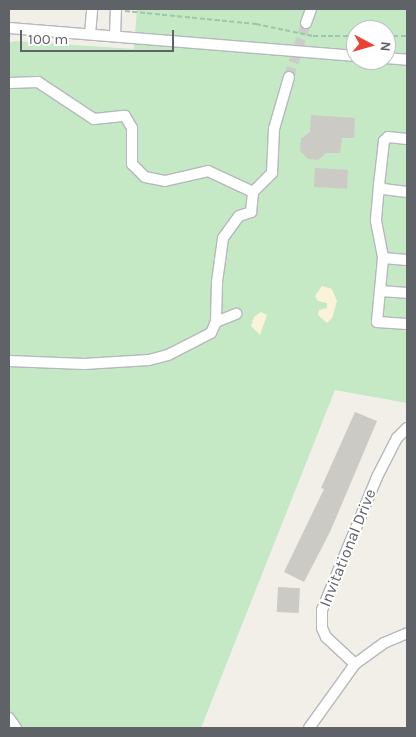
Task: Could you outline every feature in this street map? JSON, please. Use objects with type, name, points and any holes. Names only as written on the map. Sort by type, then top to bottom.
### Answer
[{"type":"street","points":[[90,34],[92,9]]},
{"type":"street","points":[[306,24],[311,9]]},
{"type":"street","points":[[115,36],[116,10]]},
{"type":"street","points":[[9,28],[346,55]]},
{"type":"street","points":[[9,361],[84,364],[159,358],[211,333],[216,322],[217,282],[223,238],[240,216],[251,212],[253,192],[272,173],[274,129],[289,77]]},
{"type":"street","points":[[9,84],[38,82],[94,119],[126,116],[132,128],[132,164],[145,177],[165,181],[208,171],[253,192]]},
{"type":"street","points":[[407,139],[388,137],[384,141],[376,221],[383,258],[377,322],[407,324]]},
{"type":"street","points":[[380,185],[383,189],[407,192]]},
{"type":"street","points":[[383,258],[407,260]]},
{"type":"street","points":[[380,291],[407,293]]},
{"type":"street","points":[[216,322],[236,314]]},
{"type":"street","name":"Invitational Drive","points":[[355,664],[326,637],[322,628],[322,610],[377,477],[397,438],[407,428]]},
{"type":"street","points":[[309,728],[355,664],[384,643],[407,634]]},
{"type":"street","points":[[9,718],[16,728]]},
{"type":"path","points":[[116,10],[256,24],[312,36],[346,36]]},
{"type":"green space","points":[[137,9],[407,9],[407,403],[335,390],[201,728],[9,728],[9,43],[15,41],[134,49]]},
{"type":"sand","points":[[322,286],[332,289],[337,301],[332,318],[327,323],[318,315],[319,310],[327,308],[327,303],[318,301],[315,296]]},
{"type":"sand","points":[[261,312],[267,315],[260,335],[251,326],[254,317]]},
{"type":"building","points":[[311,115],[355,118],[354,138],[342,138],[340,153],[326,153],[318,160],[308,159],[300,151],[301,139],[310,132]]},
{"type":"building","points":[[315,168],[348,170],[347,189],[314,187]]},
{"type":"building","points":[[355,412],[377,421],[330,532],[304,582],[284,572],[324,489],[321,488]]},
{"type":"building","points":[[278,587],[300,588],[299,613],[277,612]]},
{"type":"tunnel","points":[[289,77],[306,23]]}]
